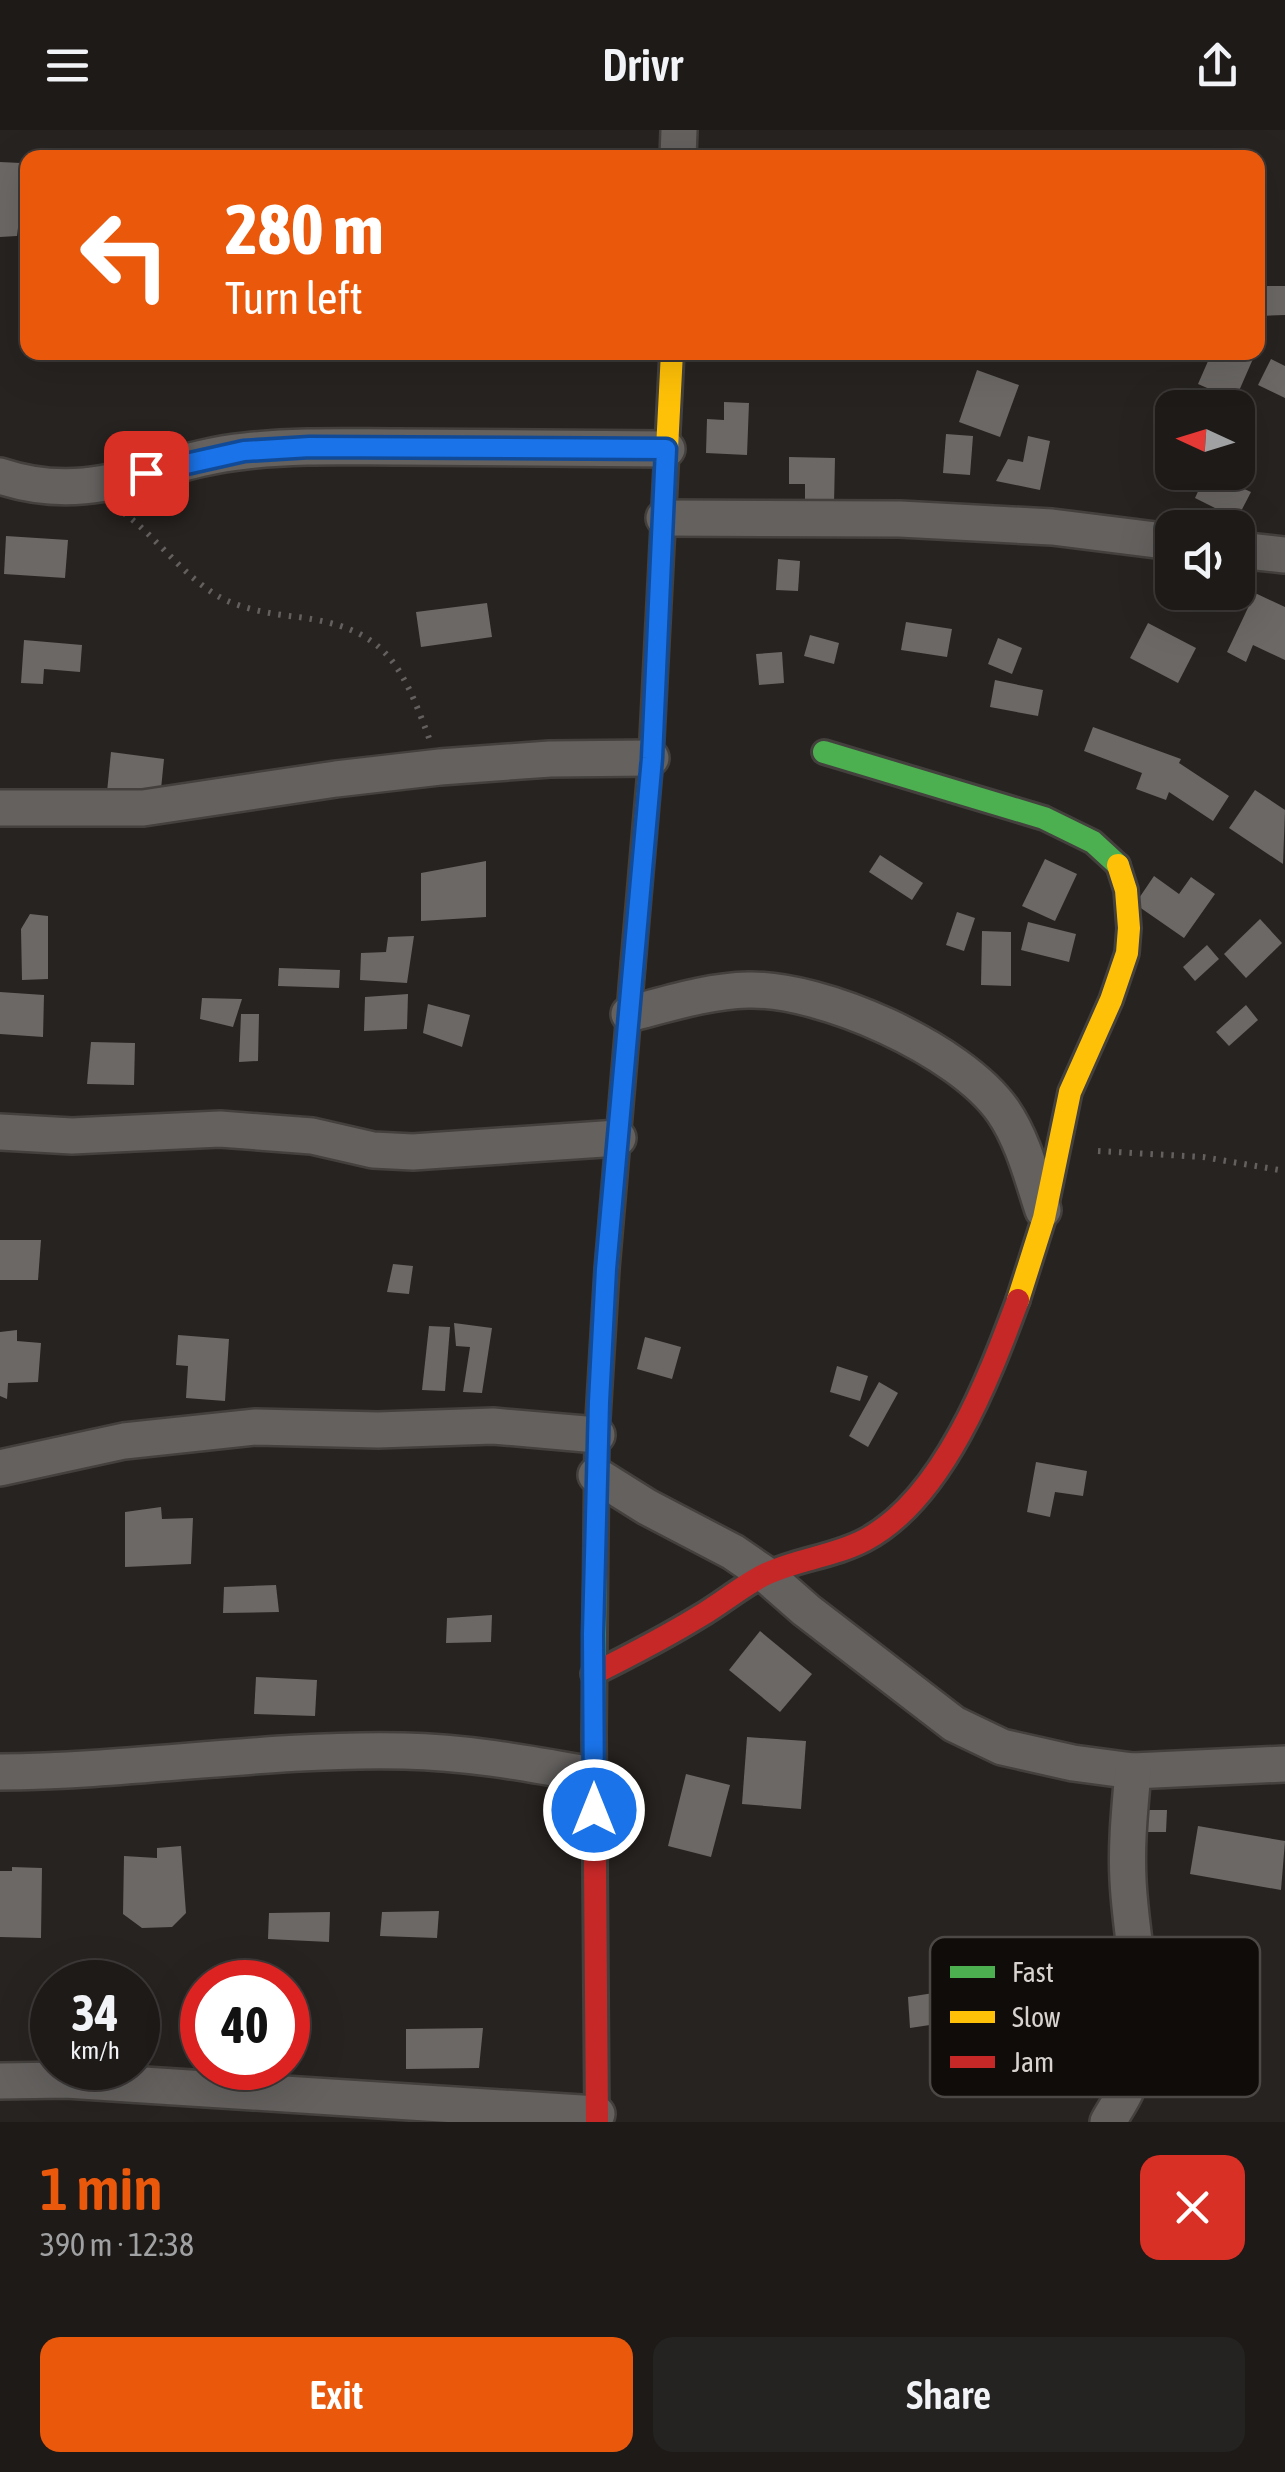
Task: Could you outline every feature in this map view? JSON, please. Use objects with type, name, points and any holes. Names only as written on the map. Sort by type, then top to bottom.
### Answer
[{"type":"street","points":[[0,2082],[108,2083],[597,2118],[593,1674],[597,1435],[606,1269],[652,758],[672,360]]},
{"type":"street","points":[[0,476],[27,485],[92,488],[173,465],[244,451],[310,447],[666,449]]},
{"type":"street","points":[[664,518],[917,520],[1052,527],[1155,540]]},
{"type":"street","points":[[1255,552],[1285,555]]},
{"type":"street","points":[[593,1674],[643,1650],[766,1574],[880,1531],[919,1495],[1007,1336],[1045,1216],[1071,1089],[1127,963],[1132,926],[1122,869],[1102,849],[1054,822],[1004,803],[947,790],[824,752]]},
{"type":"street","points":[[0,808],[143,808],[440,767],[550,759],[652,758]]},
{"type":"street","points":[[629,1014],[712,993],[751,990],[802,996],[845,1008],[890,1028],[976,1084],[1003,1111],[1026,1160],[1045,1216]]},
{"type":"street","points":[[0,1132],[72,1136],[220,1129],[312,1136],[373,1150],[413,1152],[618,1138]]},
{"type":"street","points":[[0,1468],[124,1441],[256,1427],[378,1430],[493,1426],[597,1435]]},
{"type":"street","points":[[596,1475],[766,1574],[806,1610],[954,1724],[1002,1747],[1073,1763],[1134,1771],[1285,1764]]},
{"type":"street","points":[[0,1772],[65,1772],[240,1757],[405,1751],[511,1760],[593,1774]]},
{"type":"street","points":[[1132,1937],[1128,1877],[1134,1771]]},
{"type":"street","points":[[1108,2122],[1122,2097]]},
{"type":"path","points":[[92,488],[217,595],[245,607],[325,620],[360,632],[393,660],[412,691],[440,767]]},
{"type":"path","points":[[1056,1153],[1137,1151],[1285,1171]]},
{"type":"building","points":[[0,162],[20,163],[17,236],[0,237]]},
{"type":"building","points":[[1265,286],[1285,286],[1285,315],[1265,316]]},
{"type":"building","points":[[1271,359],[1285,366],[1285,398],[1258,385]]},
{"type":"building","points":[[1208,360],[1252,360],[1239,390],[1212,390],[1198,384]]},
{"type":"building","points":[[977,370],[1019,385],[1000,437],[959,422]]},
{"type":"building","points":[[724,402],[749,403],[747,455],[706,453],[707,419],[724,420]]},
{"type":"building","points":[[946,434],[973,436],[970,475],[943,473]]},
{"type":"building","points":[[1028,436],[1050,441],[1040,490],[996,481],[1008,459],[1023,462]]},
{"type":"building","points":[[789,457],[835,458],[834,504],[805,503],[805,484],[789,484]]},
{"type":"building","points":[[1199,490],[1251,492],[1242,510],[1219,510],[1195,498]]},
{"type":"building","points":[[6,536],[68,540],[65,578],[4,574]]},
{"type":"building","points":[[778,559],[800,561],[798,591],[776,590]]},
{"type":"building","points":[[1255,593],[1285,607],[1285,660],[1253,645],[1246,662],[1227,652],[1247,610],[1255,610]]},
{"type":"building","points":[[487,603],[492,637],[421,647],[416,612]]},
{"type":"building","points":[[906,622],[952,629],[947,657],[901,650]]},
{"type":"building","points":[[1148,623],[1196,648],[1178,683],[1130,658]]},
{"type":"building","points":[[810,635],[839,643],[834,664],[804,656]]},
{"type":"building","points":[[998,638],[1022,648],[1012,674],[988,664]]},
{"type":"building","points":[[24,640],[82,645],[80,672],[44,669],[43,684],[21,683]]},
{"type":"building","points":[[782,652],[784,683],[759,685],[756,654]]},
{"type":"building","points":[[995,680],[1043,690],[1038,716],[990,707]]},
{"type":"building","points":[[1093,727],[1181,759],[1179,763],[1229,796],[1213,821],[1169,792],[1166,800],[1136,789],[1142,773],[1084,751]]},
{"type":"building","points":[[111,752],[164,759],[160,799],[107,792]]},
{"type":"building","points":[[1255,790],[1285,810],[1283,864],[1229,828]]},
{"type":"building","points":[[880,855],[923,883],[912,900],[869,872]]},
{"type":"building","points":[[1045,859],[1077,874],[1055,921],[1022,906]]},
{"type":"building","points":[[486,861],[486,917],[421,921],[421,873]]},
{"type":"building","points":[[1154,876],[1179,894],[1191,877],[1215,894],[1184,938],[1135,904]]},
{"type":"building","points":[[957,912],[975,918],[964,951],[946,945]]},
{"type":"building","points":[[30,914],[48,916],[48,979],[22,980],[21,929]]},
{"type":"building","points":[[1260,919],[1282,943],[1246,978],[1224,954]]},
{"type":"building","points":[[1028,922],[1076,934],[1069,962],[1021,950]]},
{"type":"building","points":[[982,931],[1011,932],[1011,986],[981,985]]},
{"type":"building","points":[[414,936],[407,983],[360,980],[361,953],[386,952],[388,937]]},
{"type":"building","points":[[1207,945],[1219,959],[1195,981],[1183,967]]},
{"type":"building","points":[[279,968],[340,970],[339,988],[278,986]]},
{"type":"building","points":[[0,992],[44,995],[43,1037],[0,1034]]},
{"type":"building","points":[[408,994],[407,1029],[364,1031],[365,997]]},
{"type":"building","points":[[202,998],[242,999],[233,1027],[200,1019]]},
{"type":"building","points":[[428,1004],[470,1015],[462,1047],[423,1033]]},
{"type":"building","points":[[1246,1005],[1258,1020],[1229,1046],[1216,1032]]},
{"type":"building","points":[[241,1014],[259,1014],[258,1061],[239,1062]]},
{"type":"building","points":[[91,1042],[135,1043],[134,1085],[87,1084]]},
{"type":"building","points":[[0,1240],[41,1240],[38,1280],[0,1280]]},
{"type":"building","points":[[393,1264],[413,1266],[409,1294],[387,1292]]},
{"type":"building","points":[[454,1323],[492,1328],[482,1393],[463,1392],[470,1347],[456,1346]]},
{"type":"building","points":[[429,1326],[450,1327],[445,1391],[422,1390]]},
{"type":"building","points":[[17,1330],[17,1341],[41,1343],[38,1382],[8,1383],[7,1399],[0,1396],[0,1332]]},
{"type":"building","points":[[178,1335],[229,1339],[225,1401],[186,1398],[188,1366],[176,1365]]},
{"type":"building","points":[[645,1337],[681,1347],[672,1379],[637,1369]]},
{"type":"building","points":[[837,1366],[868,1376],[860,1401],[830,1392]]},
{"type":"building","points":[[879,1382],[898,1393],[868,1447],[849,1436]]},
{"type":"building","points":[[1036,1462],[1087,1471],[1083,1496],[1055,1492],[1050,1517],[1027,1512]]},
{"type":"building","points":[[161,1507],[162,1519],[193,1518],[191,1564],[125,1567],[125,1512]]},
{"type":"building","points":[[276,1585],[279,1612],[223,1613],[224,1587]]},
{"type":"building","points":[[492,1615],[491,1642],[446,1643],[447,1618]]},
{"type":"building","points":[[760,1631],[812,1674],[780,1712],[729,1670]]},
{"type":"building","points":[[256,1677],[317,1680],[315,1716],[254,1714]]},
{"type":"building","points":[[747,1737],[806,1741],[801,1809],[742,1804]]},
{"type":"building","points":[[686,1774],[730,1785],[711,1857],[668,1846]]},
{"type":"building","points":[[1143,1810],[1167,1810],[1166,1832],[1143,1832]]},
{"type":"building","points":[[1198,1826],[1285,1841],[1281,1890],[1190,1874]]},
{"type":"building","points":[[181,1846],[186,1913],[172,1927],[142,1928],[123,1914],[124,1856],[157,1858],[157,1848]]},
{"type":"building","points":[[12,1867],[42,1868],[41,1938],[0,1937],[0,1871],[12,1871]]},
{"type":"building","points":[[439,1911],[437,1938],[380,1936],[382,1912]]},
{"type":"building","points":[[330,1912],[329,1942],[268,1939],[269,1913]]},
{"type":"building","points":[[930,1994],[930,2025],[910,2028],[908,1997]]},
{"type":"building","points":[[483,2028],[479,2068],[406,2069],[406,2029]]},
{"type":"traffic: fast","points":[[824,752],[1044,818],[1093,842],[1118,865]]},
{"type":"traffic: fast","points":[[594,1734],[597,1435],[633,965]]},
{"type":"traffic: slow","points":[[633,965],[651,758],[672,360]]},
{"type":"traffic: slow","points":[[1018,1300],[1044,1218],[1070,1092],[1111,1000],[1127,953],[1126,890],[1118,865]]},
{"type":"traffic: jam","points":[[593,1674],[674,1631],[764,1575],[853,1546],[893,1521],[918,1496],[960,1434],[1018,1300]]},
{"type":"traffic: jam","points":[[594,1734],[597,2122]]},
{"type":"route","points":[[146,473],[244,451],[310,447],[666,449],[652,758],[606,1269],[596,1455],[594,1810]]}]
